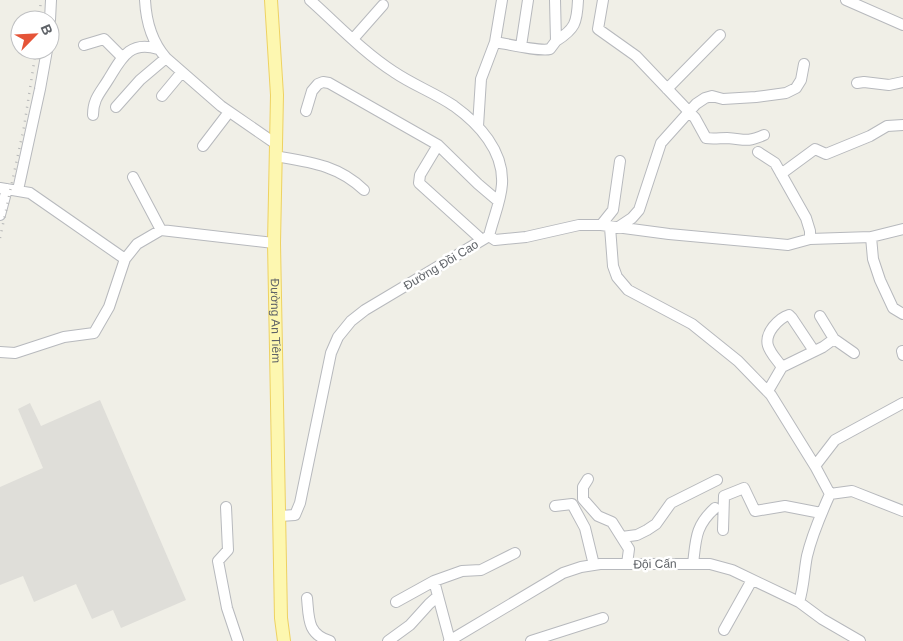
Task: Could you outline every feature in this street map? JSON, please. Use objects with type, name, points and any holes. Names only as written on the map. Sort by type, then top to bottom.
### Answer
[{"type":"main road","name":"Đường An Tiêm","points":[[271,0],[276,86],[274,243],[281,618],[284,641]]},
{"type":"street","points":[[145,0],[146,16],[158,49],[182,72],[275,150],[335,170],[364,190]]},
{"type":"street","points":[[310,0],[381,64],[453,106],[478,126],[493,145],[500,166],[502,184],[486,238],[419,183],[420,175],[438,145]]},
{"type":"street","points":[[478,126],[481,79],[495,42],[502,0]]},
{"type":"street","points":[[521,46],[528,0]]},
{"type":"street","points":[[555,0],[556,41]]},
{"type":"street","points":[[495,42],[547,50],[553,47],[556,41],[574,26],[578,0]]},
{"type":"street","points":[[603,0],[598,29],[636,56],[698,122],[706,138],[732,138],[750,141],[764,135]]},
{"type":"street","points":[[846,0],[903,25]]},
{"type":"street","points":[[353,39],[383,5]]},
{"type":"street","points":[[667,89],[720,36]]},
{"type":"street","points":[[84,45],[104,39],[122,57]]},
{"type":"street","points":[[93,115],[93,104],[122,57],[133,49],[149,46],[158,49]]},
{"type":"street","points":[[116,107],[140,80],[166,58]]},
{"type":"street","points":[[18,190],[45,60]]},
{"type":"street","points":[[609,227],[632,218],[639,210],[661,143],[689,112],[705,98],[712,96],[723,99],[763,97],[786,93],[796,88],[801,80],[804,64]]},
{"type":"street","points":[[162,96],[182,72]]},
{"type":"street","points":[[306,112],[315,87],[320,82],[326,82],[438,145],[478,184],[498,200]]},
{"type":"street","points":[[857,83],[889,85],[903,82]]},
{"type":"street","points":[[203,146],[230,112]]},
{"type":"street","points":[[782,174],[815,149],[826,154],[870,136],[888,126],[903,125]]},
{"type":"street","points":[[758,152],[776,163],[806,218],[810,238]]},
{"type":"street","points":[[620,161],[609,227],[613,266],[617,277],[628,290],[692,324],[738,361],[772,395],[830,494]]},
{"type":"street","points":[[133,177],[161,230]]},
{"type":"street","points":[[0,215],[3,188],[30,193],[125,259]]},
{"type":"street","name":"Đường Đồi Cao","points":[[280,516],[295,515],[300,503],[331,353],[338,337],[351,321],[365,310],[486,238],[495,240],[518,238],[579,224],[788,245],[810,238],[871,237],[903,229]]},
{"type":"street","points":[[0,352],[15,353],[64,337],[94,333],[109,307],[125,259],[137,244],[161,230],[274,243]]},
{"type":"street","points":[[871,237],[873,259],[880,280],[893,308],[903,314]]},
{"type":"street","points":[[782,366],[768,347],[767,340],[768,334],[774,326],[786,316],[789,315],[792,318],[814,351]]},
{"type":"street","points":[[820,316],[834,339],[854,352]]},
{"type":"street","points":[[768,391],[782,366],[834,339]]},
{"type":"street","points":[[815,466],[835,440],[903,403]]},
{"type":"street","points":[[588,479],[583,487],[583,498],[598,516],[612,522],[629,549],[627,564]]},
{"type":"street","points":[[622,538],[637,535],[647,530],[656,524],[671,503],[717,480]]},
{"type":"street","points":[[723,530],[724,496],[744,488],[755,511],[785,506],[821,513]]},
{"type":"street","points":[[830,494],[852,491],[903,511]]},
{"type":"street","points":[[799,602],[804,586],[807,557],[821,513],[830,494]]},
{"type":"street","points":[[555,506],[572,504],[585,528],[594,565]]},
{"type":"street","points":[[226,507],[228,550],[218,561],[227,608],[238,641]]},
{"type":"street","points":[[693,564],[696,534],[705,517],[715,508]]},
{"type":"street","points":[[396,602],[434,581],[462,571],[480,570],[515,554]]},
{"type":"street","name":"Đội Cấn","points":[[450,641],[563,573],[594,565],[627,564],[710,564],[732,570],[799,602],[860,641]]},
{"type":"street","points":[[724,630],[752,580]]},
{"type":"street","points":[[434,581],[450,641]]},
{"type":"street","points":[[388,641],[410,625],[438,596]]},
{"type":"street","points":[[307,598],[310,625],[315,634],[330,641]]},
{"type":"street","points":[[530,641],[603,618]]},
{"type":"shaded area","points":[[100,400],[186,600],[121,628],[113,610],[92,619],[76,584],[34,602],[23,576],[0,585],[0,487],[43,468],[18,409],[30,403],[41,426]]},
{"type":"railway","points":[[40,10],[41,0]]},
{"type":"railway","points":[[0,238],[24,127],[34,60]]}]
